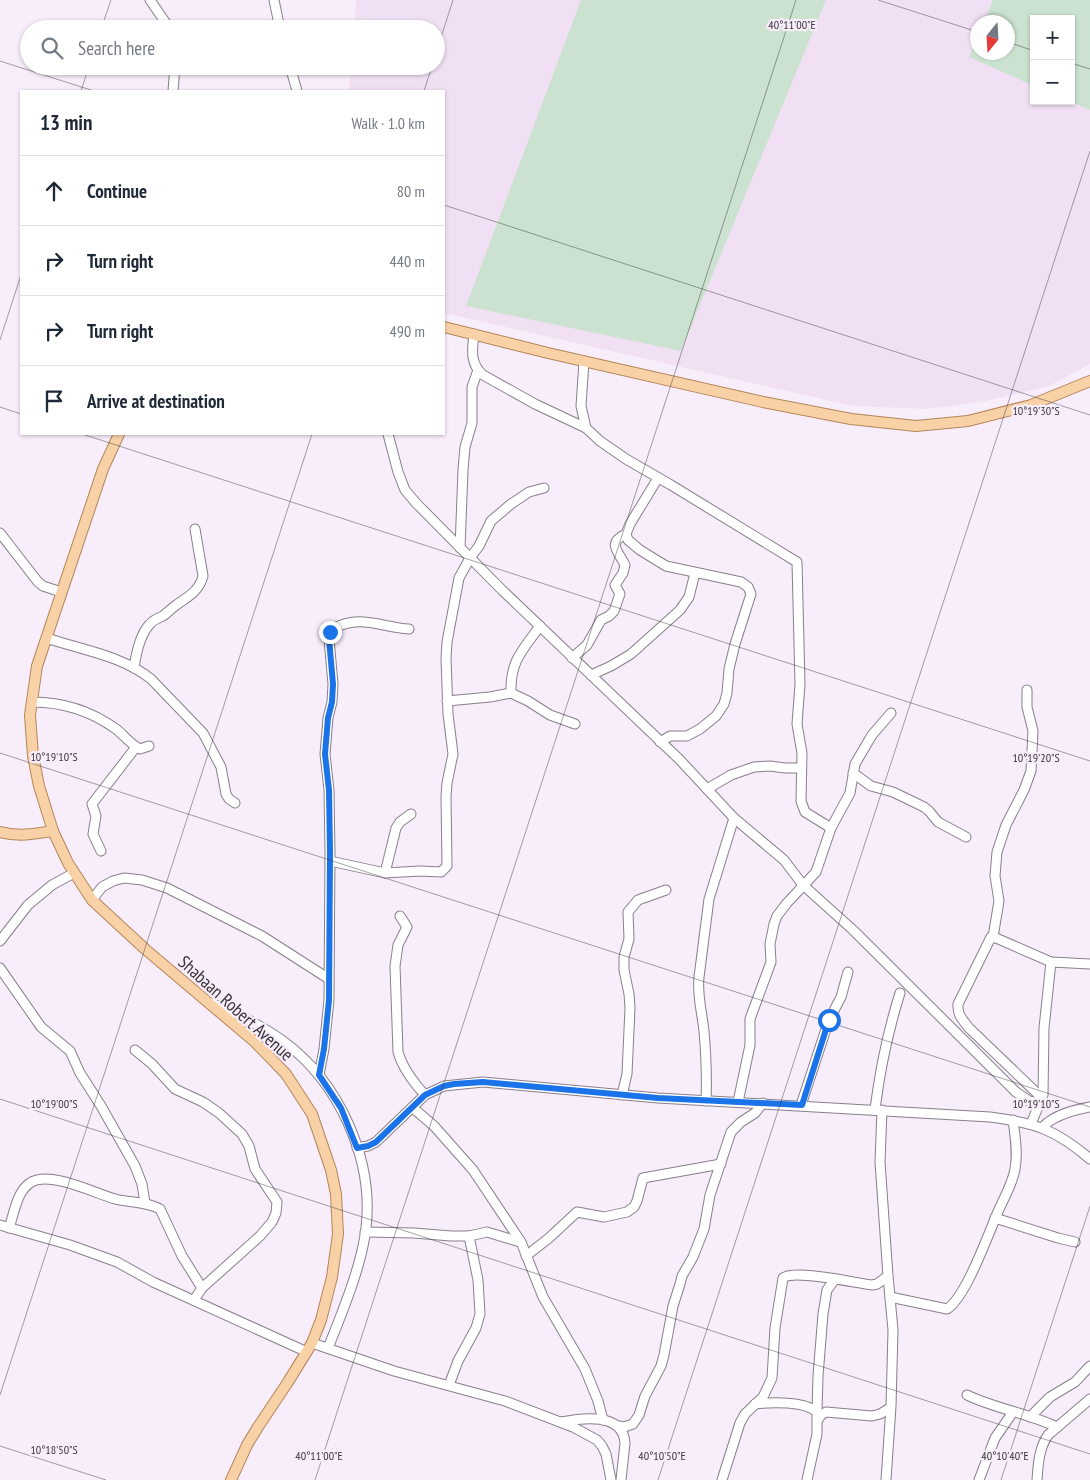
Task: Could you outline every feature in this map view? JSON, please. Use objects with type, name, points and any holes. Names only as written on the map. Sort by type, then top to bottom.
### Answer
[{"type":"main road","points":[[445,327],[763,402],[851,420],[916,426],[968,421],[1031,405],[1090,381]]},
{"type":"main road","name":"Shabaan Robert Avenue","points":[[119,435],[103,468],[37,666],[30,715],[35,772],[53,831],[68,863],[92,900],[145,949],[255,1042],[286,1074],[312,1114],[331,1170],[336,1194],[338,1234],[332,1277],[321,1320],[310,1347],[247,1445],[231,1480]]},
{"type":"main road","points":[[0,832],[11,835],[28,835],[53,831]]},
{"type":"street","points":[[150,0],[164,20]]},
{"type":"street","points":[[274,0],[278,20]]},
{"type":"street","points":[[174,90],[175,75]]},
{"type":"street","points":[[293,75],[297,90]]},
{"type":"street","points":[[474,334],[473,358],[478,370],[483,375],[535,404],[586,428],[616,454],[797,562],[800,684],[796,724],[802,753],[803,808],[805,812],[831,828]]},
{"type":"street","points":[[584,361],[581,406],[586,428]]},
{"type":"street","points":[[460,548],[462,470],[465,447],[472,422],[472,387],[478,370]]},
{"type":"street","points":[[388,435],[405,490],[460,548],[572,658],[591,674],[734,818],[784,860],[803,885],[853,930],[1016,1092],[1029,1101],[1041,1100]]},
{"type":"street","points":[[572,658],[587,645],[600,622],[612,614],[617,604],[620,594],[615,586],[623,573],[625,565],[617,553],[616,544],[618,539],[626,534],[632,519],[658,478]]},
{"type":"street","points":[[330,861],[385,873],[412,871],[441,872],[448,866],[446,796],[453,754],[447,701],[447,642],[460,578],[470,558],[479,546],[488,525],[498,514],[529,492],[544,488]]},
{"type":"street","points":[[134,668],[142,639],[150,624],[198,589],[202,583],[203,576],[195,529]]},
{"type":"street","points":[[0,533],[38,582],[43,586],[61,592]]},
{"type":"street","points":[[626,534],[633,546],[659,563],[671,568],[741,582],[748,587],[750,594],[729,669],[724,704],[716,716],[700,729],[687,736],[670,736],[660,742]]},
{"type":"street","points":[[591,674],[611,666],[631,654],[680,610],[688,597],[695,573]]},
{"type":"street","points":[[319,1075],[328,1021],[330,861],[329,790],[325,754],[333,684],[330,632],[346,622],[359,621],[387,627],[409,629]]},
{"type":"street","points":[[511,693],[511,672],[514,665],[540,626]]},
{"type":"street","points":[[46,638],[121,661],[151,679],[203,733],[221,767],[227,797],[235,803]]},
{"type":"street","points":[[993,937],[999,901],[995,876],[997,852],[1006,825],[1024,790],[1031,771],[1033,731],[1027,707],[1028,690]]},
{"type":"street","points":[[447,701],[511,693],[550,715],[575,724]]},
{"type":"street","points":[[32,702],[45,702],[90,714],[117,730],[136,747],[140,749],[149,746]]},
{"type":"street","points":[[738,1102],[750,1045],[750,1019],[771,962],[770,944],[774,924],[787,903],[816,872],[831,828],[850,793],[853,773],[862,750],[891,713]]},
{"type":"street","points":[[101,851],[93,834],[96,816],[92,804],[136,747]]},
{"type":"street","points":[[707,789],[732,775],[754,767],[801,768]]},
{"type":"street","points":[[853,773],[871,786],[893,792],[924,807],[938,822],[966,837]]},
{"type":"street","points":[[385,873],[396,828],[400,822],[411,814]]},
{"type":"street","points":[[706,1101],[707,1084],[698,989],[699,977],[709,899],[734,818]]},
{"type":"street","points":[[0,941],[28,905],[52,885],[74,873]]},
{"type":"street","points":[[92,900],[102,887],[124,878],[142,880],[167,888],[262,936],[329,979]]},
{"type":"street","points":[[622,1095],[627,1074],[630,1008],[624,970],[624,957],[630,931],[628,912],[638,900],[666,890]]},
{"type":"street","points":[[400,916],[407,927],[398,945],[395,966],[398,1052],[408,1075],[425,1095]]},
{"type":"street","points":[[993,937],[1051,962],[1090,964]]},
{"type":"street","points":[[993,937],[987,941],[960,999],[957,1010],[969,1028],[1041,1100]]},
{"type":"street","points":[[1031,1124],[1041,1100],[1044,1028],[1051,962]]},
{"type":"street","points":[[0,968],[41,1027],[70,1051],[80,1074],[132,1160],[140,1178],[145,1203]]},
{"type":"street","points":[[802,1105],[829,1020],[841,997],[848,972]]},
{"type":"street","points":[[886,1480],[893,1330],[880,1162],[880,1074],[892,1017],[900,993]]},
{"type":"street","points":[[209,1002],[237,1014],[283,1042],[319,1075],[341,1108],[357,1148],[364,1184],[366,1206],[365,1232],[362,1250],[328,1348]]},
{"type":"street","points":[[135,1050],[152,1064],[175,1088],[203,1102],[219,1113],[242,1134],[249,1146],[255,1169],[277,1202],[276,1213],[272,1222],[260,1236],[202,1288],[194,1300]]},
{"type":"street","points":[[357,1148],[376,1142],[425,1095],[444,1086],[483,1082],[622,1095],[954,1114],[1013,1120],[1031,1124],[1062,1136],[1090,1158]]},
{"type":"street","points":[[625,1443],[661,1366],[680,1284],[704,1229],[710,1195],[734,1128],[755,1113],[763,1103]]},
{"type":"street","points":[[1042,1128],[1065,1113],[1090,1107]]},
{"type":"street","points":[[413,1108],[439,1130],[474,1170],[521,1242],[543,1297],[585,1369],[598,1401],[603,1420]]},
{"type":"street","points":[[890,1297],[947,1309],[952,1306],[961,1293],[1015,1171],[1017,1145],[1013,1120]]},
{"type":"street","points":[[526,1256],[577,1212],[604,1218],[630,1210],[637,1202],[643,1178],[721,1164]]},
{"type":"street","points":[[202,1288],[182,1256],[160,1209],[145,1203],[117,1200],[65,1182],[40,1179],[32,1181],[23,1188],[4,1226],[70,1245],[118,1262],[153,1282],[310,1347],[328,1348],[394,1371],[505,1401],[560,1422],[597,1440],[606,1454],[611,1480]]},
{"type":"street","points":[[995,1218],[1075,1242]]},
{"type":"street","points":[[365,1232],[420,1233],[452,1236],[469,1236],[487,1232],[521,1242]]},
{"type":"street","points":[[448,1385],[458,1360],[476,1328],[480,1314],[478,1280],[469,1236]]},
{"type":"street","points":[[722,1480],[740,1423],[745,1414],[763,1397],[772,1378],[776,1322],[783,1278],[788,1275],[809,1275],[872,1285],[877,1284],[888,1276]]},
{"type":"street","points":[[806,1480],[815,1446],[823,1314],[827,1290],[835,1280]]},
{"type":"street","points":[[1030,1417],[1050,1397],[1075,1382],[1090,1366]]},
{"type":"street","points":[[967,1395],[1057,1427]]},
{"type":"street","points":[[1038,1480],[1040,1452],[1043,1441],[1090,1399]]},
{"type":"street","points":[[755,1404],[792,1404],[808,1407],[818,1416]]},
{"type":"street","points":[[818,1416],[826,1412],[872,1416],[890,1408]]},
{"type":"street","points":[[979,1480],[995,1438],[1013,1412]]},
{"type":"street","points":[[560,1422],[584,1418],[612,1422],[619,1426],[625,1438],[621,1480]]},
{"type":"street","points":[[619,1426],[633,1424]]},
{"type":"shaded area","points":[[356,0],[1090,0],[1090,364],[1049,386],[982,402],[927,409],[853,406],[445,313],[445,90],[349,90],[350,75],[445,75],[445,20],[355,20]]},
{"type":"green space","points":[[581,0],[826,0],[681,351],[466,306]]},
{"type":"green space","points":[[993,0],[1090,0],[1090,110],[1075,104],[1075,15],[1030,15],[1030,84],[976,60],[1015,60],[1015,15],[987,15]]},
{"type":"route","points":[[330,632],[333,684],[325,754],[329,790],[329,1000],[328,1021],[319,1075],[341,1108],[357,1148],[376,1142],[432,1090],[454,1084],[483,1082],[658,1098],[802,1105],[829,1020]]}]
